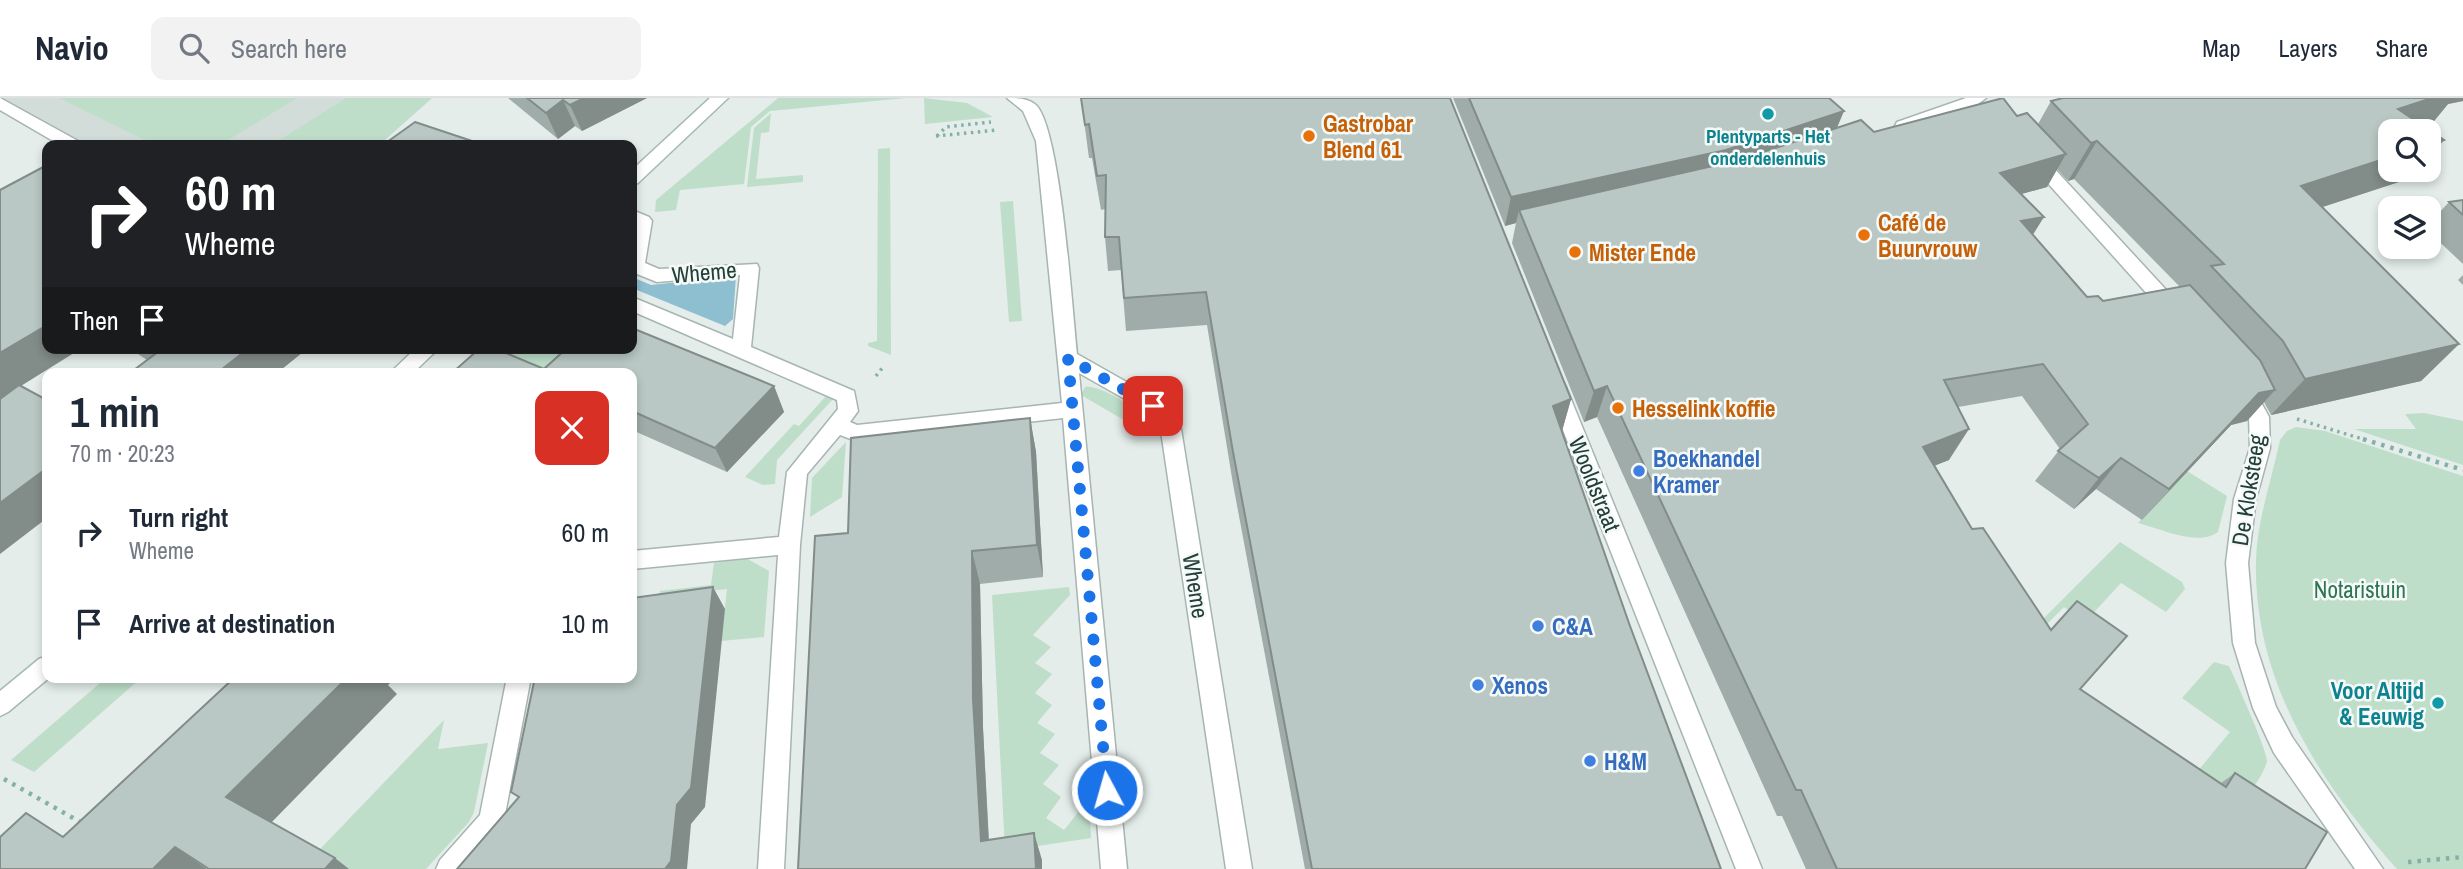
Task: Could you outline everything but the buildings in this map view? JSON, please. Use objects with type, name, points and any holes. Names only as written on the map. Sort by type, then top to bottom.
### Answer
[{"type":"street","points":[[637,174],[720,98]]},
{"type":"street","points":[[1887,131],[1964,106],[1978,98],[1997,117]]},
{"type":"street","points":[[1020,99],[1030,108],[1040,126],[1068,358],[1114,869]]},
{"type":"street","points":[[0,103],[63,140]]},
{"type":"street","points":[[2015,137],[2191,330]]},
{"type":"street","name":"Wheme","points":[[637,218],[643,221],[637,255]]},
{"type":"street","name":"Wheme","points":[[637,267],[657,276],[750,268],[741,350]]},
{"type":"street","name":"Wheme","points":[[637,306],[847,396],[848,411],[797,472],[789,545],[771,869]]},
{"type":"street","points":[[406,368],[422,354]]},
{"type":"street","name":"Wheme","points":[[1068,358],[1153,406],[1171,429],[1239,869]]},
{"type":"street","name":"Wooldstraat","points":[[1548,366],[1749,869]]},
{"type":"street","name":"De Kloksteeg","points":[[2225,367],[2242,385],[2259,417],[2260,448],[2245,499],[2237,563],[2244,643],[2265,708],[2283,745],[2369,867]]},
{"type":"street","points":[[836,425],[856,433],[1072,409]]},
{"type":"street","points":[[637,559],[789,545]]},
{"type":"street","points":[[0,705],[42,670]]},
{"type":"street","points":[[449,869],[491,820],[518,683]]},
{"type":"path","points":[[968,125],[946,127],[936,136],[1040,126]]},
{"type":"path","points":[[2259,417],[2306,419],[2463,470]]},
{"type":"path","points":[[4,779],[82,823]]},
{"type":"path","points":[[2369,867],[2463,857]]},
{"type":"shaded area","points":[[0,98],[432,98],[385,140],[72,140]]},
{"type":"green space","points":[[59,98],[297,98],[228,140],[145,140]]},
{"type":"green space","points":[[346,98],[432,98],[385,140],[280,140]]},
{"type":"green space","points":[[778,98],[906,98],[770,111],[751,127],[744,184],[680,190],[676,210],[655,212],[656,200]]},
{"type":"green space","points":[[924,98],[967,103],[993,117],[925,124]]},
{"type":"green space","points":[[771,113],[769,132],[761,133],[756,179],[803,175],[803,182],[747,187],[754,128]]},
{"type":"green space","points":[[890,148],[891,355],[868,346],[868,343],[877,341],[878,149]]},
{"type":"green space","points":[[1013,201],[1022,321],[1009,322],[1000,202]]},
{"type":"green space","points":[[480,354],[581,354],[566,368],[465,368]]},
{"type":"green space","points":[[1085,387],[1102,390],[1135,409],[1144,417],[1153,432],[1146,433],[1081,395]]},
{"type":"green space","points":[[826,396],[833,399],[777,460],[775,484],[763,485],[745,477],[794,424],[799,426]]},
{"type":"green space","points":[[2424,413],[2463,421],[2463,465],[2354,429],[2416,429],[2405,414]]},
{"type":"green space","name":"Notaristuin","points":[[2296,427],[2325,431],[2463,476],[2463,869],[2397,869],[2342,801],[2318,765],[2296,728],[2279,688],[2266,647],[2258,604],[2256,560],[2262,515],[2280,440],[2287,431]]},
{"type":"green space","points":[[846,442],[842,497],[810,517],[812,478]]},
{"type":"green space","points":[[2187,471],[2227,496],[2218,532],[2200,538],[2190,537],[2138,523]]},
{"type":"green space","points":[[2120,542],[2182,582],[2185,589],[2166,612],[2121,583],[2085,622],[2064,607],[2045,626],[2039,623]]},
{"type":"green space","points":[[746,558],[769,571],[764,637],[721,641],[727,589],[659,596],[660,591],[711,585],[714,563]]},
{"type":"green space","points":[[1069,587],[1070,595],[1033,635],[1051,647],[1035,663],[1052,674],[1035,693],[1052,705],[1037,723],[1055,734],[1040,753],[1059,765],[1043,784],[1061,797],[1046,818],[1064,830],[1080,810],[1090,816],[1091,838],[1005,851],[992,595]]},
{"type":"green space","points":[[2214,662],[2229,666],[2263,745],[2267,762],[2238,809],[2192,778],[2230,732],[2182,698]]},
{"type":"green space","points":[[100,683],[135,683],[34,772],[11,760]]},
{"type":"green space","points":[[444,720],[438,749],[488,743],[474,812],[469,822],[426,869],[301,869]]},
{"type":"water","points":[[736,276],[733,319],[725,326],[637,290],[637,279],[651,285]]},
{"type":"place","name":"Plentyparts - Het onderdelenhuis","points":[[1768,114]]},
{"type":"place","name":"Gastrobar Blend 61","points":[[1309,136]]},
{"type":"place","name":"Café de Buurvrouw","points":[[1864,235]]},
{"type":"place","name":"Mister Ende","points":[[1575,252]]},
{"type":"place","name":"Hesselink koffie","points":[[1618,408]]},
{"type":"place","name":"Boekhandel Kramer","points":[[1639,471]]},
{"type":"place","name":"C&A","points":[[1538,626]]},
{"type":"place","name":"Xenos","points":[[1478,685]]},
{"type":"place","name":"Voor Altijd & Eeuwig","points":[[2438,703]]},
{"type":"place","name":"H&M","points":[[1590,761]]},
{"type":"route","points":[[1107,790],[1068,358],[1153,406]]}]
